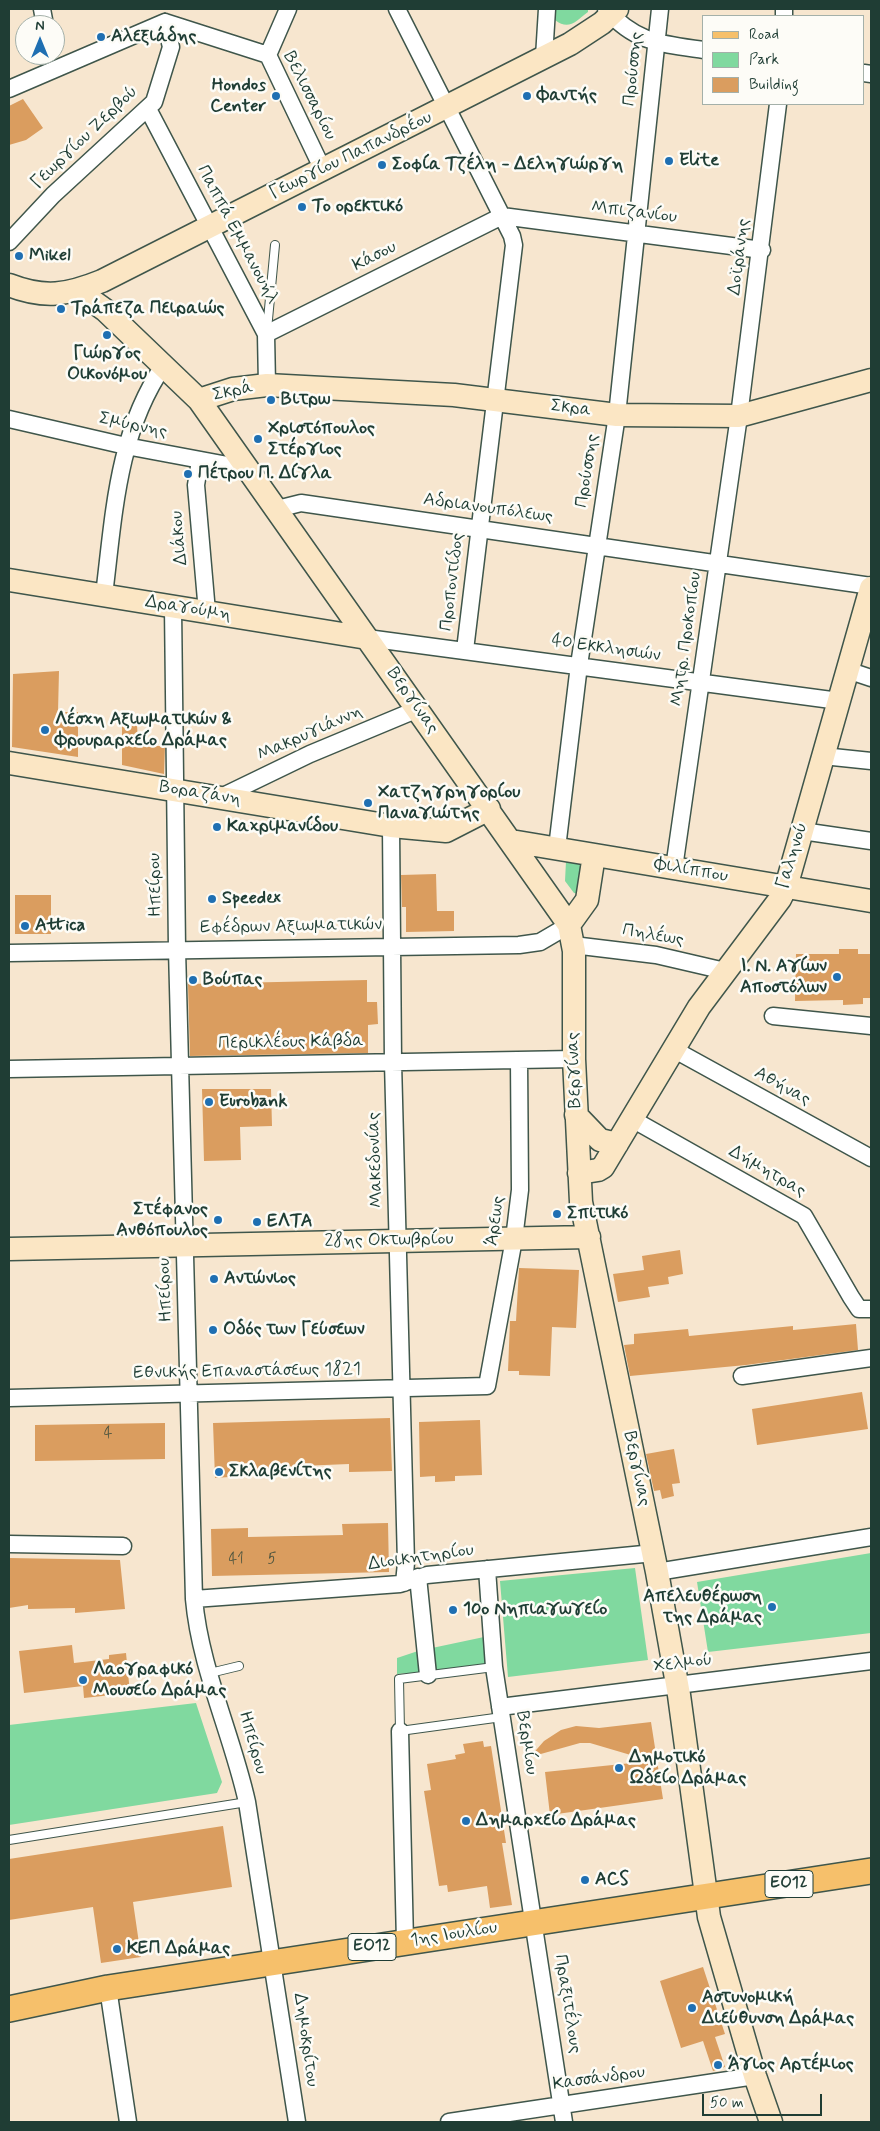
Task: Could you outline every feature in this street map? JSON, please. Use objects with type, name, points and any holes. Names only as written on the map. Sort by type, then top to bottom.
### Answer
[{"type":"main road","name":"Γεωργίου Παπανδρέου","points":[[9,285],[35,293],[49,294],[77,290],[102,281],[208,226],[447,108],[544,57],[588,33],[612,11]]},
{"type":"main road","name":"Βεργίνας","points":[[77,290],[106,310],[199,400],[511,840],[571,935],[578,1173],[581,1202],[656,1563],[677,1685],[706,1897],[713,1933],[754,2076],[771,2122]]},
{"type":"main road","name":"Σκρα","points":[[267,386],[444,395],[617,415],[740,416],[871,380]]},
{"type":"main road","name":"Σκρά","points":[[199,400],[233,390],[267,386]]},
{"type":"main road","name":"Δραγούμη","points":[[9,580],[367,638]]},
{"type":"main road","name":"Γαληνού","points":[[578,1173],[598,1170],[603,1167],[699,1007],[780,898],[786,887],[871,587]]},
{"type":"main road","name":"Βοραζάνη","points":[[9,763],[391,826],[446,831],[489,809]]},
{"type":"main road","name":"Φιλίππου","points":[[511,840],[871,901]]},
{"type":"main road","points":[[571,935],[587,900],[594,855]]},
{"type":"main road","points":[[576,1115],[600,1140],[616,1144]]},
{"type":"main road","name":"28ης Οκτωβρίου","points":[[9,1250],[589,1237]]},
{"type":"main road","name":"1ης Ιουλίου","points":[[9,2009],[108,1988],[871,1871]]},
{"type":"main road","name":"ΕΟ12","points":[[9,1999],[38,2003]]},
{"type":"street","points":[[268,55],[288,9]]},
{"type":"street","points":[[397,9],[512,236],[514,245],[494,400]]},
{"type":"street","points":[[544,57],[547,9]]},
{"type":"street","name":"Προύσσης","points":[[557,848],[579,665],[617,415],[660,9]]},
{"type":"street","points":[[612,11],[627,31],[657,43],[702,50]]},
{"type":"street","points":[[65,57],[167,15]]},
{"type":"street","name":"Βελισσαρίου","points":[[167,15],[268,55],[323,170]]},
{"type":"street","name":"Γεωργίου Ζερβού","points":[[9,242],[53,196],[154,102],[171,47],[167,15]]},
{"type":"street","points":[[9,89],[47,65]]},
{"type":"street","name":"Δοϊράνης","points":[[740,416],[762,250],[778,105]]},
{"type":"street","name":"Παππά Εμμανουήλ","points":[[148,109],[266,334],[267,386]]},
{"type":"street","name":"Μπιζανίου","points":[[502,216],[762,250]]},
{"type":"street","name":"Κάσου","points":[[266,334],[502,216]]},
{"type":"street","points":[[104,595],[119,476],[126,446],[138,408],[164,365]]},
{"type":"street","name":"Προποντίδος","points":[[465,650],[494,400]]},
{"type":"street","name":"Μητρ. Προκοπίου","points":[[674,868],[740,416]]},
{"type":"street","name":"Σμύρνης","points":[[9,419],[126,446],[249,469]]},
{"type":"street","name":"Διάκου","points":[[200,461],[196,485],[207,612]]},
{"type":"street","name":"Αδριανουπόλεως","points":[[277,509],[301,503],[871,587]]},
{"type":"street","name":"Ηπείρου","points":[[174,607],[174,790],[177,949],[194,1599],[198,1633],[248,1802],[274,1963]]},
{"type":"street","name":"40 Εκκλησιών","points":[[367,638],[839,700]]},
{"type":"street","points":[[848,670],[871,678]]},
{"type":"street","name":"Μακρυγιάννη","points":[[219,798],[310,754],[418,709]]},
{"type":"street","points":[[823,756],[871,761]]},
{"type":"street","name":"Μακεδονίας","points":[[391,826],[393,1062],[403,1388],[406,1564],[411,1580],[428,1675]]},
{"type":"street","points":[[802,831],[871,842]]},
{"type":"street","name":"Εφέδρων Αξιωματικών","points":[[9,953],[529,944],[571,935]]},
{"type":"street","name":"Πηλέως","points":[[571,935],[725,971]]},
{"type":"street","points":[[774,1016],[871,1026]]},
{"type":"street","name":"Αθήνας","points":[[674,1049],[871,1158]]},
{"type":"street","name":"Περικλέους Κάβδα","points":[[9,1069],[180,1064],[574,1059]]},
{"type":"street","name":"Άρεως","points":[[487,1386],[514,1239],[521,1178],[519,1060]]},
{"type":"street","name":"Δήμητρας","points":[[632,1119],[804,1216],[859,1309],[871,1309]]},
{"type":"street","points":[[742,1376],[871,1358]]},
{"type":"street","name":"Εθνικής Επαναστάσεως 1821","points":[[9,1398],[487,1386]]},
{"type":"street","name":"Διοικητηρίου","points":[[194,1599],[411,1580],[487,1569],[656,1563],[871,1537]]},
{"type":"street","points":[[9,1544],[123,1546]]},
{"type":"street","name":"Βερμίου","points":[[487,1569],[494,1667],[534,1922]]},
{"type":"street","name":"Χελμού","points":[[501,1712],[677,1685],[871,1661]]},
{"type":"street","points":[[400,1731],[404,1942]]},
{"type":"street","name":"Πραξιτέλους","points":[[534,1922],[564,2122]]},
{"type":"street","name":"Δημοκρίτου","points":[[274,1963],[297,2122]]},
{"type":"street","points":[[108,1988],[128,2122]]},
{"type":"street","name":"Κασσάνδρου","points":[[449,2122],[754,2076]]},
{"type":"lane","points":[[266,334],[275,245]]},
{"type":"lane","points":[[210,1673],[239,1666]]},
{"type":"lane","points":[[400,1731],[399,1679],[494,1667]]},
{"type":"lane","name":"Χελμού","points":[[400,1731],[501,1712]]},
{"type":"lane","points":[[9,1840],[248,1802]]},
{"type":"green space","points":[[555,9],[588,9],[588,12],[572,24],[564,25],[555,20]]},
{"type":"green space","points":[[566,861],[586,864],[582,894],[574,893],[565,881]]},
{"type":"green space","points":[[871,1553],[871,1633],[708,1652],[697,1582]]},
{"type":"green space","points":[[635,1568],[648,1660],[508,1677],[500,1581]]},
{"type":"green space","points":[[484,1637],[486,1664],[434,1670],[432,1648]]},
{"type":"green space","points":[[421,1650],[423,1672],[397,1674],[397,1658]]},
{"type":"green space","points":[[196,1703],[222,1782],[217,1793],[9,1825],[9,1725]]},
{"type":"building","points":[[23,99],[43,128],[26,140],[9,145],[9,106]]},
{"type":"building","name":"Λέσχη Αξιωματικών & Φρουραρχείο Δράμας","points":[[59,671],[58,712],[78,712],[78,757],[12,747],[13,674]]},
{"type":"building","points":[[122,725],[137,725],[138,742],[143,742],[143,746],[165,746],[164,774],[122,765]]},
{"type":"building","points":[[436,874],[437,911],[454,911],[454,931],[406,932],[406,907],[402,907],[401,875]]},
{"type":"building","points":[[15,895],[51,895],[51,934],[15,934]]},
{"type":"building","name":"Ι. Ν. Αγίων Αποστόλων","points":[[839,949],[858,949],[858,954],[871,954],[871,998],[863,998],[863,1004],[843,1005],[843,1000],[795,1001],[796,954],[839,954]]},
{"type":"building","points":[[367,980],[367,1002],[377,1002],[378,1024],[368,1025],[368,1053],[190,1056],[188,984]]},
{"type":"building","points":[[202,1089],[271,1089],[272,1126],[240,1127],[241,1160],[204,1161]]},
{"type":"building","points":[[680,1250],[683,1274],[668,1277],[669,1284],[648,1287],[650,1297],[618,1302],[613,1274],[644,1270],[642,1256]]},
{"type":"building","points":[[519,1268],[579,1270],[576,1328],[552,1327],[550,1376],[519,1375],[519,1371],[508,1371],[510,1321],[516,1321]]},
{"type":"building","points":[[856,1324],[858,1350],[746,1365],[630,1376],[624,1345],[634,1344],[634,1334],[688,1329],[689,1336],[793,1326],[793,1330]]},
{"type":"building","points":[[862,1392],[868,1429],[757,1445],[752,1409]]},
{"type":"building","points":[[390,1418],[392,1471],[349,1472],[349,1464],[300,1466],[300,1472],[215,1478],[213,1423]]},
{"type":"building","points":[[480,1420],[482,1475],[455,1476],[455,1481],[435,1482],[435,1476],[420,1477],[419,1422]]},
{"type":"building","points":[[165,1423],[165,1459],[35,1461],[35,1425]]},
{"type":"building","points":[[674,1449],[680,1483],[672,1484],[674,1496],[662,1499],[660,1490],[654,1491],[646,1454]]},
{"type":"building","points":[[388,1523],[389,1572],[212,1576],[211,1529],[248,1528],[248,1537],[343,1535],[342,1524]]},
{"type":"building","points":[[9,1558],[120,1560],[125,1609],[75,1613],[75,1608],[28,1609],[28,1605],[9,1608]]},
{"type":"building","points":[[72,1645],[74,1663],[109,1659],[109,1655],[126,1653],[130,1693],[84,1698],[83,1686],[24,1693],[19,1651]]},
{"type":"building","name":"Δημοτικό Ωδείο Δράμας","points":[[651,1722],[663,1799],[550,1815],[545,1772],[651,1761],[590,1743],[580,1743],[530,1757],[544,1741],[561,1730],[576,1726],[599,1728]]},
{"type":"building","name":"Δημαρχείο Δράμας","points":[[483,1741],[484,1747],[491,1746],[506,1843],[502,1843],[512,1905],[490,1908],[487,1886],[448,1892],[447,1885],[439,1886],[424,1791],[431,1790],[427,1764],[456,1759],[455,1755],[465,1753],[463,1744]]},
{"type":"building","points":[[223,1826],[232,1887],[133,1902],[141,1957],[101,1963],[93,1907],[9,1920],[9,1859]]},
{"type":"building","name":"Αστυνομική Διεύθυνση Δράμας","points":[[703,1967],[725,2034],[715,2037],[725,2067],[713,2071],[703,2041],[681,2048],[660,1981]]},
{"type":"place","name":"Αλεξιάδης","points":[[101,37]]},
{"type":"place","name":"Hondos Center","points":[[276,96]]},
{"type":"place","name":"Φαντής","points":[[527,96]]},
{"type":"place","name":"Elite","points":[[669,161]]},
{"type":"place","name":"Σοφία Τζέλη - Δεληγιώργη","points":[[382,165]]},
{"type":"place","name":"Το ορεκτικό","points":[[302,207]]},
{"type":"place","name":"Mikel","points":[[19,256]]},
{"type":"place","name":"Τράπεζα Πειραιώς","points":[[61,309]]},
{"type":"place","name":"Γιώργος Οικονόμου","points":[[107,335]]},
{"type":"place","name":"Βιτρω","points":[[271,400]]},
{"type":"place","name":"Χριστόπουλος Στέργιος","points":[[258,439]]},
{"type":"place","name":"Πέτρου Π. Δίγλα","points":[[188,474]]},
{"type":"place","name":"Λέσχη Αξιωματικών & Φρουραρχείο Δράμας","points":[[45,730]]},
{"type":"place","name":"Χατζηγρηγορίου Παναγιώτης","points":[[368,803]]},
{"type":"place","name":"Καχριμανίδου","points":[[217,827]]},
{"type":"place","name":"Speedex","points":[[212,899]]},
{"type":"place","name":"Attica","points":[[25,926]]},
{"type":"place","name":"Ι. Ν. Αγίων Αποστόλων","points":[[837,977]]},
{"type":"place","name":"Βούπας","points":[[193,980]]},
{"type":"place","name":"Eurobank","points":[[209,1102]]},
{"type":"place","name":"Σπιτικό","points":[[557,1214]]},
{"type":"place","name":"Στέφανος Ανθόπουλος","points":[[218,1220]]},
{"type":"place","name":"ΕΛΤΑ","points":[[257,1222]]},
{"type":"place","name":"Αντώνιος","points":[[214,1279]]},
{"type":"place","name":"Οδός των Γεύσεων","points":[[213,1330]]},
{"type":"place","name":"Σκλαβενίτης","points":[[219,1472]]},
{"type":"place","name":"Απελευθέρωση της Δράμας","points":[[772,1607]]},
{"type":"place","name":"10ο Νηπιαγωγείο","points":[[453,1610]]},
{"type":"place","name":"Λαογραφικό Μουσείο Δράμας","points":[[83,1680]]},
{"type":"place","name":"Δημοτικό Ωδείο Δράμας","points":[[619,1768]]},
{"type":"place","name":"Δημαρχείο Δράμας","points":[[466,1821]]},
{"type":"place","name":"ACS","points":[[585,1880]]},
{"type":"place","name":"ΚΕΠ Δράμας","points":[[117,1949]]},
{"type":"place","name":"Αστυνομική Διεύθυνση Δράμας","points":[[692,2008]]},
{"type":"place","name":"Άγιος Αρτέμιος","points":[[718,2065]]}]
